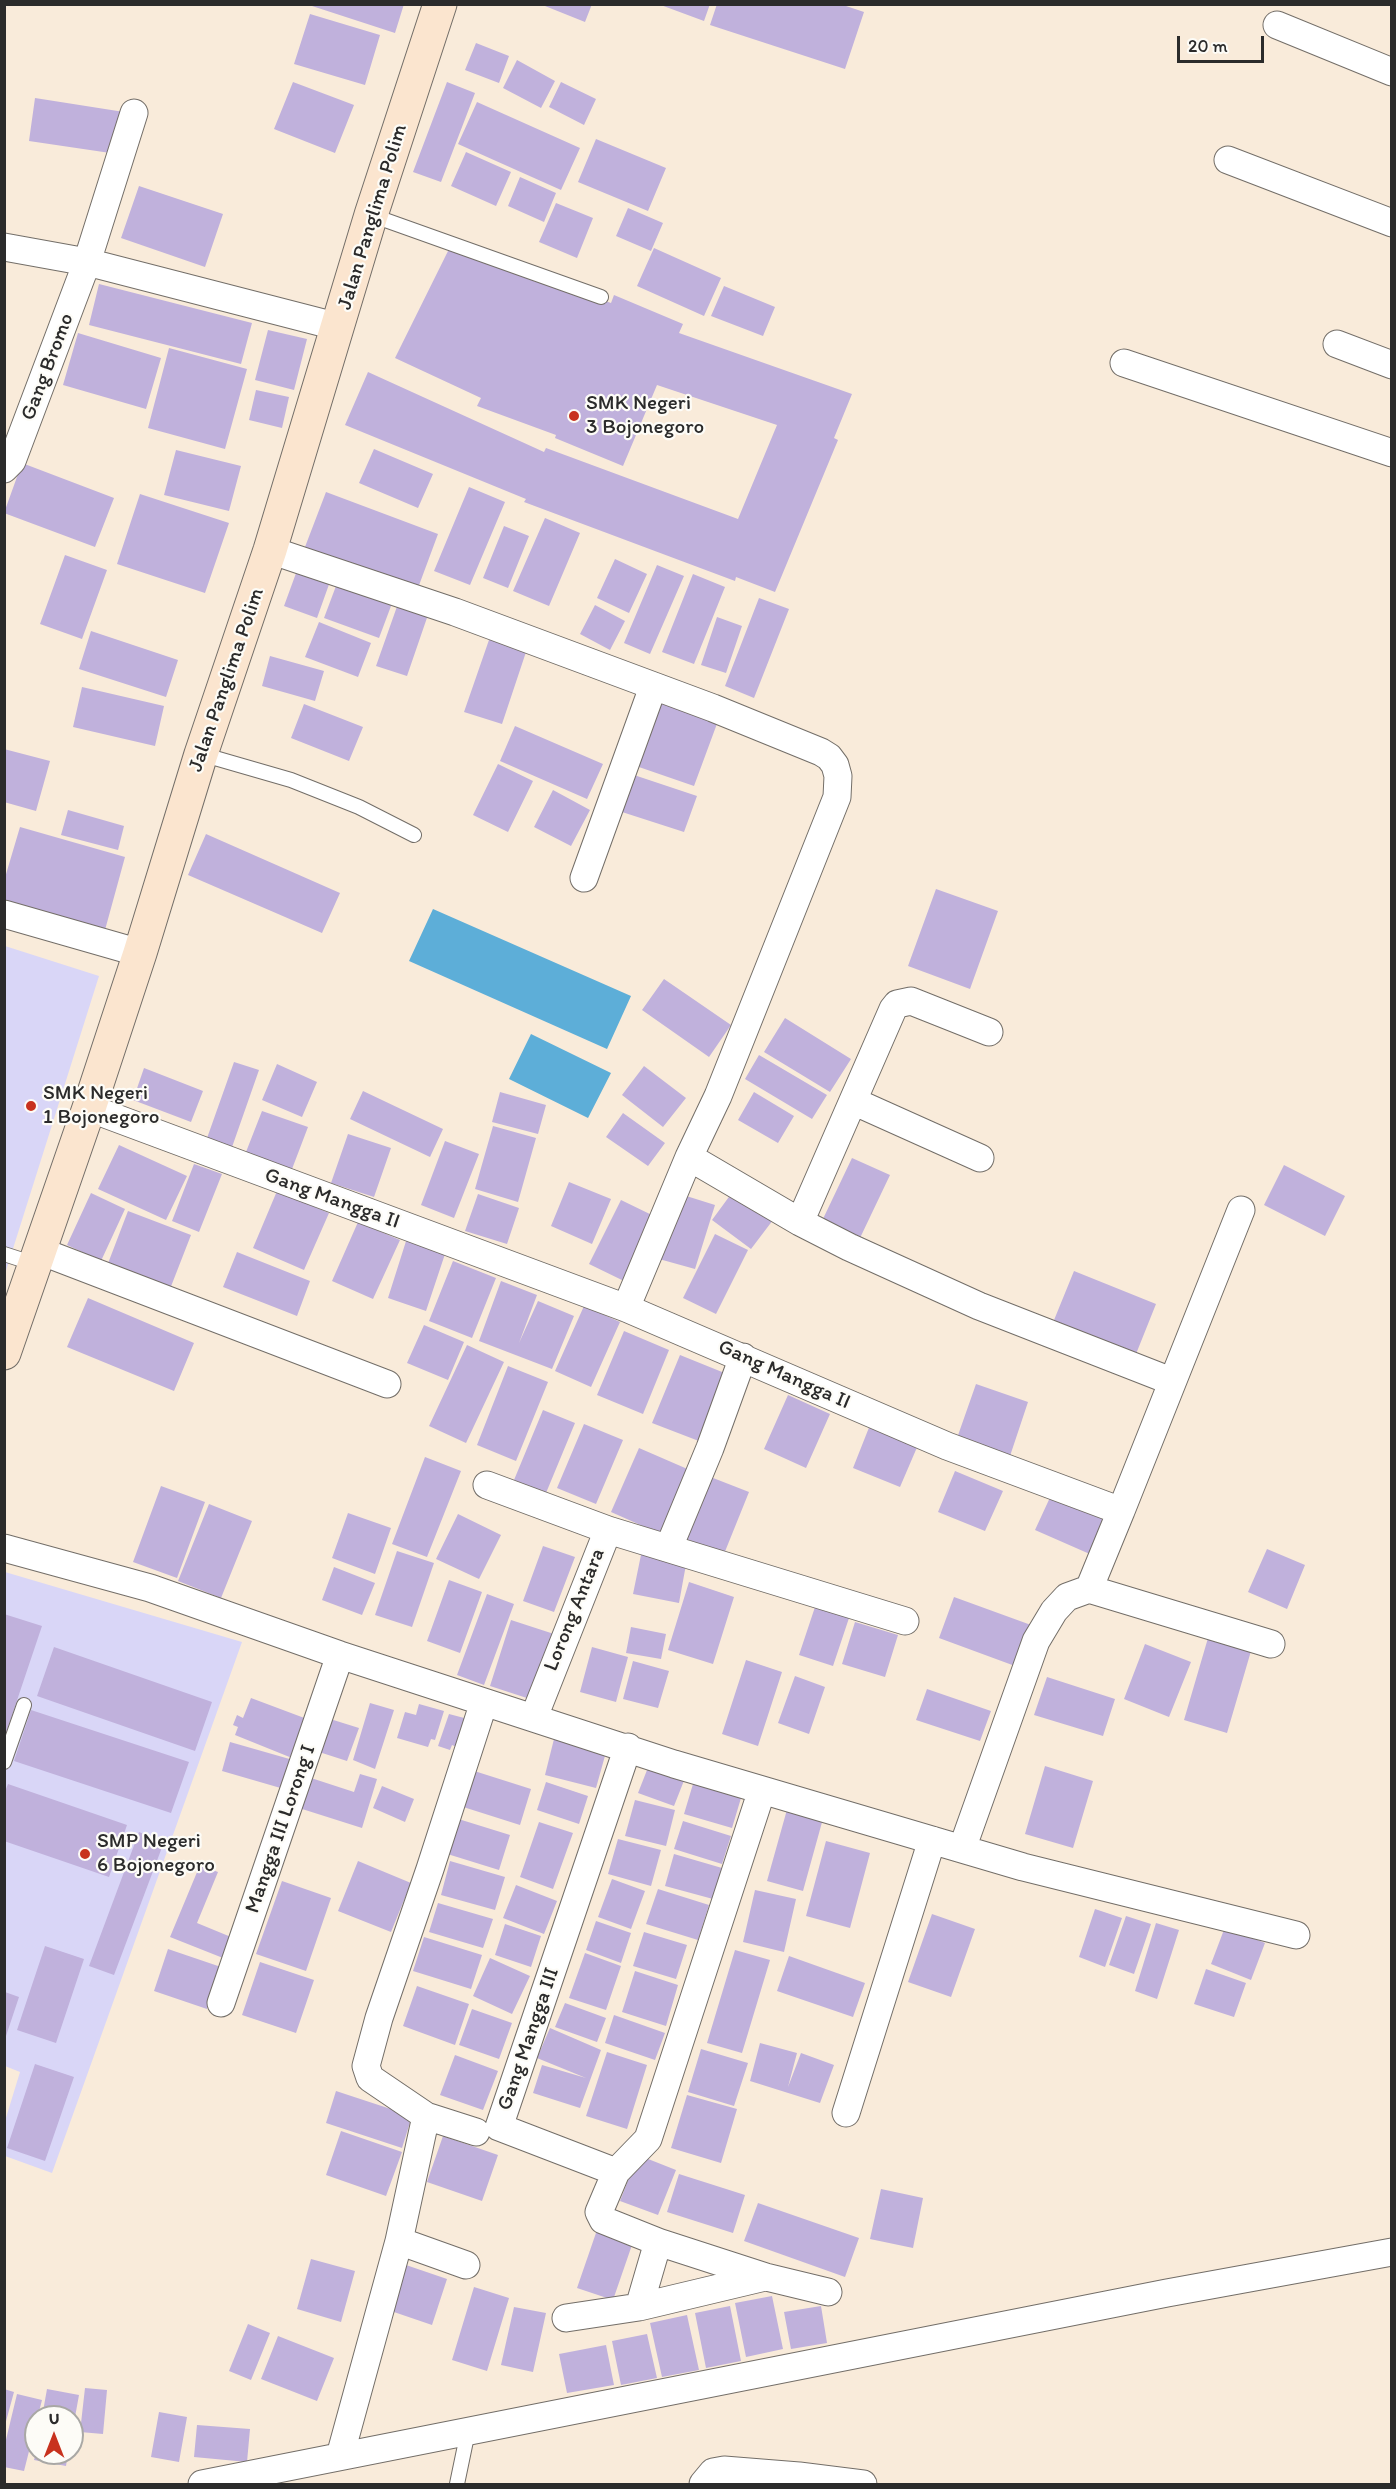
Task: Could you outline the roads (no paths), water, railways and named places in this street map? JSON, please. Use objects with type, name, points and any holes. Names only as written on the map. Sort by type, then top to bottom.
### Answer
[{"type":"main road","name":"Jalan Panglima Polim","points":[[4,1353],[140,953],[201,754],[270,550],[371,215],[440,4]]},
{"type":"street","points":[[1277,25],[1392,72]]},
{"type":"street","name":"Gang Bromo","points":[[4,469],[12,461],[87,262],[134,114]]},
{"type":"street","points":[[1228,160],[1392,224]]},
{"type":"street","points":[[4,247],[87,262],[339,327]]},
{"type":"street","points":[[1337,344],[1392,365]]},
{"type":"street","points":[[1125,363],[1392,453]]},
{"type":"street","points":[[270,550],[455,612],[653,687],[821,752],[835,765],[838,776],[837,797],[718,1096],[626,1308]]},
{"type":"street","points":[[585,878],[653,687]]},
{"type":"street","points":[[4,914],[140,953]]},
{"type":"street","points":[[800,1222],[893,1009],[901,1002],[911,1000],[990,1032]]},
{"type":"street","points":[[853,1101],[980,1158]]},
{"type":"street","name":"Gang Mangga II","points":[[89,1108],[626,1308],[947,1446],[1121,1511]]},
{"type":"street","points":[[690,1157],[800,1222],[979,1306],[1171,1381]]},
{"type":"street","points":[[1089,1589],[1241,1210]]},
{"type":"street","points":[[37,1257],[387,1384]]},
{"type":"street","points":[[669,1548],[710,1448],[743,1357]]},
{"type":"street","points":[[487,1485],[608,1530]]},
{"type":"street","name":"Lorong Antara","points":[[534,1717],[608,1530],[905,1621]]},
{"type":"street","points":[[4,1548],[150,1588],[340,1655],[628,1747],[674,1764],[1023,1867],[1296,1935]]},
{"type":"street","points":[[962,1849],[1036,1641],[1054,1611],[1067,1597],[1089,1589],[1271,1644]]},
{"type":"street","name":"Mangga III Lorong I","points":[[221,2003],[340,1655]]},
{"type":"street","points":[[476,2132],[426,2116],[370,2078],[366,2066],[379,2018],[484,1702]]},
{"type":"street","name":"Gang Mangga III","points":[[616,2172],[499,2127],[628,1747]]},
{"type":"street","points":[[762,1790],[648,2139],[616,2172],[598,2212],[600,2217],[658,2242],[766,2277],[828,2292]]},
{"type":"street","points":[[846,2113],[932,1840]]},
{"type":"street","points":[[340,2456],[399,2241],[426,2116]]},
{"type":"street","points":[[399,2241],[466,2265]]},
{"type":"street","points":[[639,2307],[658,2242]]},
{"type":"street","points":[[202,2484],[1167,2293],[1392,2252]]},
{"type":"street","points":[[566,2318],[639,2307],[766,2277]]},
{"type":"street","points":[[703,2484],[713,2472],[724,2470],[863,2484]]},
{"type":"lane","points":[[371,215],[602,297]]},
{"type":"lane","points":[[201,754],[291,780],[358,807],[414,835]]},
{"type":"lane","points":[[4,1254],[37,1257]]},
{"type":"lane","points":[[4,1762],[24,1706]]},
{"type":"lane","points":[[457,2484],[468,2431]]},
{"type":"water","points":[[433,909],[631,996],[607,1049],[409,961]]},
{"type":"water","points":[[531,1034],[611,1073],[588,1118],[509,1079]]},
{"type":"place","name":"SMK Negeri 3 Bojonegoro","points":[[574,416]]},
{"type":"place","name":"SMK Negeri 1 Bojonegoro","points":[[31,1106]]},
{"type":"place","name":"SMP Negeri 6 Bojonegoro","points":[[85,1854]]}]
